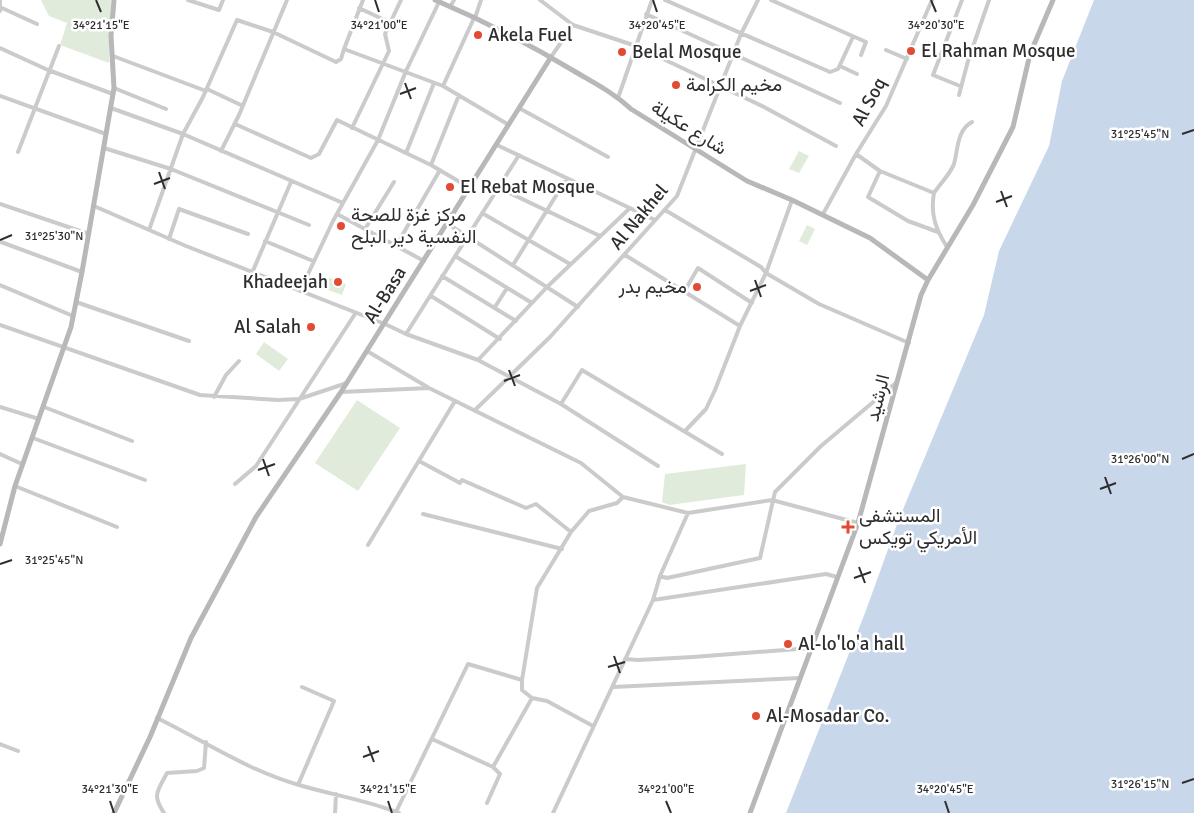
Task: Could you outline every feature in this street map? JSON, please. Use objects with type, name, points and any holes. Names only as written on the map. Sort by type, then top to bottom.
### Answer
[{"type":"street","points":[[0,0],[1,9],[37,24]]},
{"type":"street","points":[[0,544],[15,486],[64,347],[76,302],[111,108],[113,56],[111,36],[114,0]]},
{"type":"street","points":[[188,0],[219,10],[223,0]]},
{"type":"street","points":[[221,151],[243,106],[287,0]]},
{"type":"street","points":[[149,230],[183,134],[206,90],[238,20],[273,32],[336,62],[341,59],[363,0]]},
{"type":"street","points":[[352,128],[390,48],[385,34],[402,0]]},
{"type":"street","points":[[450,7],[454,0]]},
{"type":"street","points":[[443,86],[481,0]]},
{"type":"street","points":[[540,0],[573,25],[636,46],[720,88],[764,107],[836,146]]},
{"type":"street","points":[[618,98],[652,0]]},
{"type":"street","points":[[665,0],[830,72],[834,72],[840,66],[853,36]]},
{"type":"street","name":"Al Nakhel","points":[[475,410],[578,307],[665,210],[681,189],[741,34],[758,0]]},
{"type":"street","points":[[771,0],[866,42],[861,55]]},
{"type":"street","name":"Al Soq","points":[[823,214],[856,154],[886,106],[932,0]]},
{"type":"street","points":[[960,86],[933,75],[962,0]]},
{"type":"street","points":[[959,95],[960,86],[989,0]]},
{"type":"street","name":"الرشيد","points":[[750,813],[858,522],[921,295],[947,247],[973,205],[1013,127],[1030,54],[1053,0]]},
{"type":"street","points":[[300,291],[312,261],[378,140],[437,1]]},
{"type":"street","name":"شارع عكيلة","points":[[437,1],[551,57],[618,98],[631,109],[695,150],[747,181],[823,214],[870,238],[928,280]]},
{"type":"street","points":[[360,8],[391,23]]},
{"type":"street","points":[[646,14],[840,103]]},
{"type":"street","name":"Al-Basa","points":[[114,813],[191,638],[256,517],[342,392],[498,145],[551,57],[573,25]]},
{"type":"street","points":[[18,152],[48,70],[59,46]]},
{"type":"street","points":[[0,48],[48,70],[166,109]]},
{"type":"street","points":[[344,49],[443,86],[509,125]]},
{"type":"street","points":[[886,50],[907,59]]},
{"type":"street","points":[[113,56],[206,90],[243,106]]},
{"type":"street","points":[[840,66],[857,74]]},
{"type":"street","points":[[406,153],[434,83]]},
{"type":"street","points":[[0,96],[34,110],[106,134]]},
{"type":"street","points":[[431,165],[459,96]]},
{"type":"street","points":[[111,108],[183,134],[343,203]]},
{"type":"street","points":[[519,108],[608,157]]},
{"type":"street","points":[[235,124],[311,158],[319,154],[337,120],[431,165],[470,188]]},
{"type":"street","points":[[947,247],[938,232],[931,207],[934,193],[954,164],[962,132],[966,125],[972,122]]},
{"type":"street","points":[[498,145],[655,220]]},
{"type":"street","points":[[104,148],[170,169],[309,225]]},
{"type":"street","points":[[856,154],[880,171],[934,193]]},
{"type":"street","points":[[406,334],[519,155]]},
{"type":"street","points":[[396,246],[440,170]]},
{"type":"street","points":[[880,171],[868,196],[908,220],[938,232]]},
{"type":"street","points":[[513,264],[567,178]]},
{"type":"street","points":[[252,273],[292,182]]},
{"type":"street","points":[[365,229],[394,182]]},
{"type":"street","points":[[499,188],[600,236]]},
{"type":"street","points":[[685,431],[706,408],[726,367],[740,326],[766,273],[792,200]]},
{"type":"street","points":[[0,204],[89,234]]},
{"type":"street","points":[[94,206],[252,273],[385,324],[406,334],[478,360],[561,404],[658,466]]},
{"type":"street","points":[[478,360],[570,264],[630,208]]},
{"type":"street","points":[[169,239],[179,209],[248,234]]},
{"type":"street","points":[[665,210],[713,237],[761,267],[766,273],[819,304],[909,343]]},
{"type":"street","points":[[482,213],[570,264]]},
{"type":"street","points":[[337,214],[424,261]]},
{"type":"street","points":[[448,224],[548,286],[578,307]]},
{"type":"street","points":[[266,241],[312,261]]},
{"type":"street","points":[[1,242],[82,272]]},
{"type":"street","points":[[625,255],[740,326]]},
{"type":"street","points":[[456,256],[532,303]]},
{"type":"street","points":[[684,292],[698,268],[752,302]]},
{"type":"street","points":[[442,276],[516,321]]},
{"type":"street","points":[[0,285],[73,316]]},
{"type":"street","points":[[495,307],[507,288]]},
{"type":"street","points":[[430,296],[500,339]]},
{"type":"street","points":[[76,302],[189,341]]},
{"type":"street","points":[[235,484],[256,466],[299,399],[326,362],[355,314]]},
{"type":"street","points":[[0,325],[188,393],[214,397],[299,399],[347,383]]},
{"type":"street","points":[[367,351],[429,388],[581,463],[623,497],[688,513],[772,500],[858,522]]},
{"type":"street","points":[[214,397],[226,375],[239,361]]},
{"type":"street","points":[[561,404],[582,370],[722,454]]},
{"type":"street","points":[[660,576],[668,578],[760,558],[775,492],[821,446],[896,382]]},
{"type":"street","points":[[342,392],[429,388]]},
{"type":"street","points":[[368,545],[455,401]]},
{"type":"street","points":[[0,407],[39,419]]},
{"type":"street","points":[[44,407],[132,441]]},
{"type":"street","points":[[33,438],[146,480]]},
{"type":"street","points":[[0,454],[22,464]]},
{"type":"street","points":[[419,461],[460,483],[462,480],[526,508],[536,504],[571,532]]},
{"type":"street","points":[[15,486],[117,527]]},
{"type":"street","points":[[593,726],[547,701],[532,698],[522,690],[522,680],[537,588],[562,550],[571,532],[589,511],[617,503],[623,497]]},
{"type":"street","points":[[554,813],[653,600],[660,576],[688,513]]},
{"type":"street","points":[[423,514],[562,550]]},
{"type":"street","points":[[653,600],[826,574],[837,577]]},
{"type":"street","points":[[624,659],[693,657],[811,648]]},
{"type":"street","points":[[157,718],[206,742],[234,760],[298,785],[397,812],[468,664],[522,680]]},
{"type":"street","points":[[613,687],[800,678]]},
{"type":"street","points":[[298,785],[334,701],[302,687]]},
{"type":"street","points":[[493,767],[532,698]]},
{"type":"street","points":[[432,739],[493,767],[500,774],[487,803]]},
{"type":"street","points":[[164,813],[158,806],[156,795],[167,773],[197,771],[204,768],[206,742]]},
{"type":"street","points":[[0,744],[18,751]]},
{"type":"street","points":[[335,813],[336,794]]},
{"type":"green space","points":[[41,0],[111,0],[109,63],[60,45],[67,23],[49,16]]},
{"type":"green space","points":[[799,151],[809,156],[799,173],[789,169]]},
{"type":"green space","points":[[807,225],[815,229],[807,245],[799,241]]},
{"type":"green space","points":[[322,275],[346,284],[342,295],[317,286]]},
{"type":"green space","points":[[264,342],[288,359],[279,371],[256,354]]},
{"type":"green space","points":[[357,400],[400,428],[358,491],[315,463]]},
{"type":"green space","points":[[746,464],[744,495],[669,505],[662,502],[665,474]]},
{"type":"water","points":[[1094,0],[1194,0],[1194,813],[786,813],[865,613],[899,519],[984,315],[999,251],[1049,146],[1062,81]]},
{"type":"place","name":"Akela Fuel","points":[[478,35]]},
{"type":"place","name":"El Rahman Mosque","points":[[911,51]]},
{"type":"place","name":"Belal Mosque","points":[[622,52]]},
{"type":"place","name":"مخيم الكرامة","points":[[676,85]]},
{"type":"place","name":"El Rebat Mosque","points":[[450,187]]},
{"type":"place","name":"مركز غزة للصحة النفسية دير البلح","points":[[341,226]]},
{"type":"place","name":"Khadeejah","points":[[338,282]]},
{"type":"place","name":"مخيم بدر","points":[[697,287]]},
{"type":"place","name":"Al Salah","points":[[311,327]]},
{"type":"place","name":"المستشفى الأمريكي تويكس","points":[[848,527]]},
{"type":"place","name":"Al-lo'lo'a hall","points":[[788,644]]},
{"type":"place","name":"Al-Mosadar Co.","points":[[756,716]]}]
